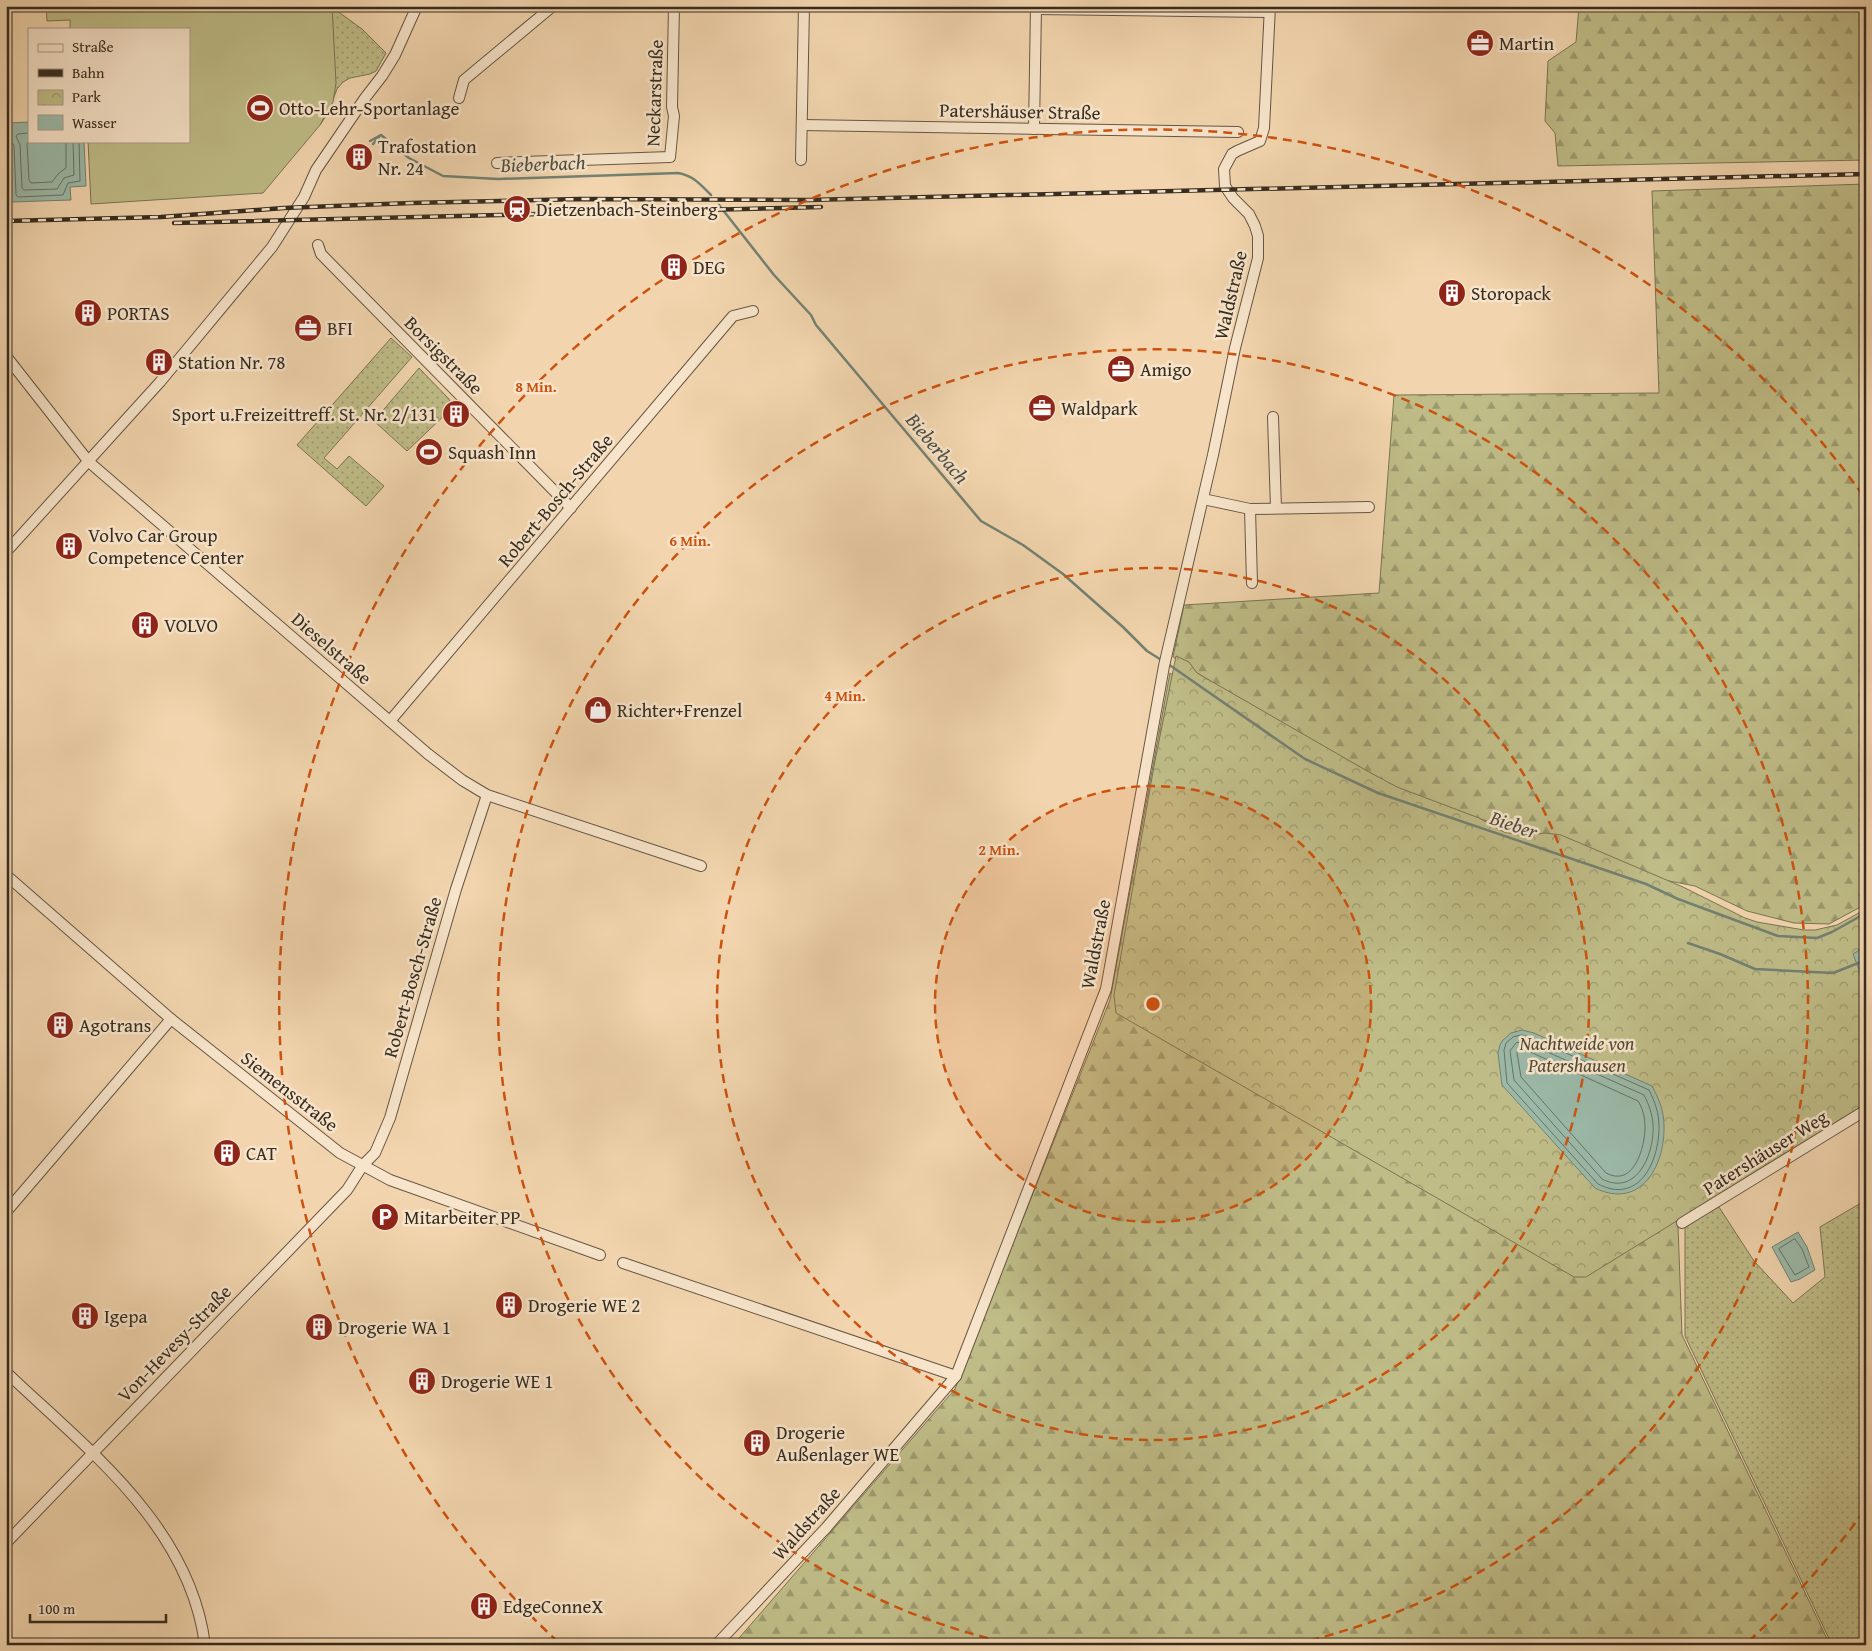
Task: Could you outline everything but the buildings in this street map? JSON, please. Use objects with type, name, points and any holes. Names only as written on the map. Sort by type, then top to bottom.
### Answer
[{"type":"street","points":[[6,552],[174,367],[272,247],[304,197],[316,170],[395,55],[417,6]]},
{"type":"street","points":[[459,98],[464,80],[553,6]]},
{"type":"street","name":"Neckarstraße","points":[[497,162],[670,157],[674,116],[672,107],[674,6]]},
{"type":"street","points":[[801,160],[804,6]]},
{"type":"street","points":[[1034,128],[1036,8],[1269,9]]},
{"type":"street","name":"Waldstraße","points":[[716,1645],[826,1528],[956,1376],[1106,989],[1165,661],[1258,258],[1258,236],[1255,226],[1249,214],[1233,198],[1225,186],[1224,169],[1232,154],[1243,147],[1260,141],[1264,128],[1269,9]]},
{"type":"street","name":"Patershäuser Straße","points":[[802,125],[1238,132]]},
{"type":"street","name":"Borsigstraße","points":[[318,245],[322,254],[347,281],[571,508]]},
{"type":"street","name":"Robert-Bosch-Straße","points":[[390,721],[734,316],[753,311]]},
{"type":"street","name":"Dieselstraße","points":[[6,356],[89,462],[433,759],[487,795],[701,866]]},
{"type":"street","points":[[1272,417],[1276,508]]},
{"type":"street","points":[[1203,499],[1250,509],[1369,507]]},
{"type":"street","points":[[1250,509],[1252,583]]},
{"type":"street","name":"Robert-Bosch-Straße","points":[[363,1165],[375,1153],[390,1118],[456,888],[487,795]]},
{"type":"street","name":"Siemensstraße","points":[[6,876],[171,1019],[340,1153],[390,1180],[600,1255]]},
{"type":"street","points":[[6,1212],[171,1019]]},
{"type":"street","name":"Patershäuser Weg","points":[[1682,1223],[1866,1110]]},
{"type":"street","name":"Von-Hevesy-Straße","points":[[6,1543],[347,1190],[363,1165]]},
{"type":"street","points":[[623,1263],[956,1376]]},
{"type":"street","points":[[6,1372],[93,1454],[125,1486],[148,1513],[170,1547],[189,1586],[197,1608],[205,1645]]},
{"type":"green space","name":"Otto-Lehr-Sportanlage","points":[[46,6],[332,6],[336,83],[333,102],[320,125],[263,193],[91,204],[88,142],[190,142],[190,28],[70,28],[70,20],[47,21]]},
{"type":"green space","points":[[1579,6],[1866,6],[1866,160],[1558,166],[1555,133],[1545,121],[1548,61],[1576,42]]},
{"type":"green space","points":[[333,8],[362,29],[386,53],[376,71],[350,78],[343,82],[337,89],[328,113],[320,125],[311,27]]},
{"type":"green space","points":[[1866,184],[1866,904],[1829,924],[1794,923],[1747,911],[1695,886],[1664,880],[1379,785],[1310,747],[1173,657],[1184,605],[1379,593],[1394,395],[1659,393],[1652,191]]},
{"type":"green space","points":[[391,338],[412,357],[324,458],[337,469],[349,456],[384,486],[366,506],[297,445]]},
{"type":"green space","points":[[419,368],[449,399],[451,404],[450,410],[407,451],[374,421]]},
{"type":"green space","name":"Nachtweide von Patershausen","points":[[1176,656],[1189,662],[1197,673],[1369,772],[1397,787],[1479,818],[1504,832],[1524,836],[1545,833],[1561,835],[1683,887],[1745,918],[1757,922],[1804,930],[1815,930],[1837,925],[1866,909],[1866,1104],[1586,1277],[1574,1277],[1116,1013],[1114,995],[1154,766]]},
{"type":"green space","points":[[1170,673],[1304,763],[1674,902],[1678,1226],[1682,1335],[1830,1645],[733,1645],[955,1389],[1110,1000]]},
{"type":"green space","points":[[1866,1200],[1866,1645],[1832,1645],[1685,1336],[1685,1223],[1717,1204],[1754,1261],[1793,1303],[1825,1277],[1820,1227]]},
{"type":"water","points":[[28,122],[28,142],[84,142],[86,186],[70,187],[71,200],[11,202],[8,123]]},
{"type":"water","points":[[1866,946],[1866,976],[1862,977],[1853,954]]},
{"type":"water","points":[[1522,1030],[1534,1033],[1652,1086],[1659,1100],[1663,1115],[1663,1141],[1660,1156],[1654,1169],[1647,1181],[1637,1189],[1625,1193],[1611,1193],[1595,1188],[1502,1085],[1498,1053],[1500,1045],[1511,1033]]},
{"type":"water","points":[[1798,1232],[1807,1247],[1815,1270],[1791,1282],[1772,1247]]},
{"type":"waterway","name":"Bieberbach","points":[[381,135],[409,158],[443,176],[498,179],[678,173],[693,178],[711,195]]},
{"type":"waterway","points":[[370,141],[381,135]]},
{"type":"waterway","points":[[373,144],[379,137]]},
{"type":"waterway","name":"Bieberbach","points":[[719,205],[774,275],[811,315],[816,325],[981,521],[1023,545],[1063,574],[1147,651],[1163,661]]},
{"type":"waterway","name":"Bieber","points":[[1168,664],[1305,759],[1378,793],[1646,884],[1678,899],[1778,936],[1817,938],[1866,913]]},
{"type":"waterway","points":[[1688,943],[1755,969],[1833,973],[1866,960]]},
{"type":"railway","points":[[6,221],[161,217],[284,208],[411,203],[580,199],[809,200],[1866,174]]},
{"type":"railway","points":[[174,223],[821,207]]},
{"type":"place","name":"Martin","points":[[1480,43]]},
{"type":"place","name":"Otto-Lehr-Sportanlage","points":[[260,108]]},
{"type":"place","name":"Trafostation Nr. 24","points":[[359,157]]},
{"type":"place","name":"Dietzenbach-Steinberg","points":[[517,209]]},
{"type":"place","name":"DEG","points":[[674,267]]},
{"type":"place","name":"Storopack","points":[[1452,293]]},
{"type":"place","name":"PORTAS","points":[[88,313]]},
{"type":"place","name":"BFI","points":[[308,328]]},
{"type":"place","name":"Station Nr. 78","points":[[159,362]]},
{"type":"place","name":"Amigo","points":[[1121,369]]},
{"type":"place","name":"Waldpark","points":[[1042,408]]},
{"type":"place","name":"Sport u.Freizeittreff. St. Nr. 2/131","points":[[456,414]]},
{"type":"place","name":"Squash Inn","points":[[429,452]]},
{"type":"place","name":"Volvo Car Group Competence Center","points":[[69,546]]},
{"type":"place","name":"VOLVO","points":[[145,625]]},
{"type":"place","name":"Richter+Frenzel","points":[[598,710]]},
{"type":"place","name":"Agotrans","points":[[60,1025]]},
{"type":"place","name":"CAT","points":[[227,1153]]},
{"type":"place","name":"Mitarbeiter PP","points":[[385,1217]]},
{"type":"place","name":"Drogerie WE 2","points":[[509,1305]]},
{"type":"place","name":"Igepa","points":[[85,1316]]},
{"type":"place","name":"Drogerie WA 1","points":[[319,1327]]},
{"type":"place","name":"Drogerie WE 1","points":[[422,1381]]},
{"type":"place","name":"Drogerie Außenlager WE","points":[[757,1443]]},
{"type":"place","name":"EdgeConneX","points":[[484,1606]]}]
